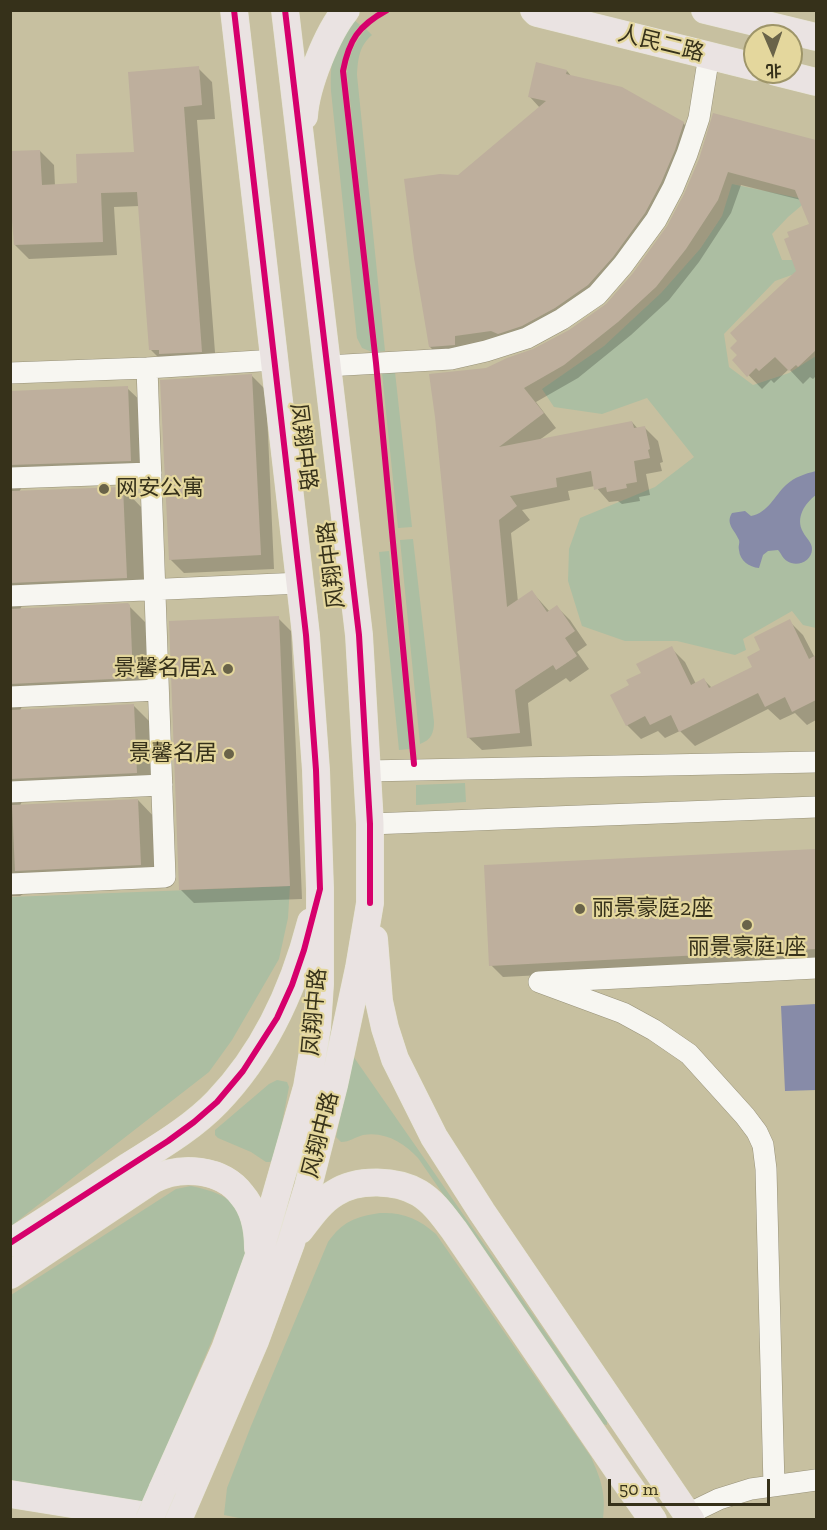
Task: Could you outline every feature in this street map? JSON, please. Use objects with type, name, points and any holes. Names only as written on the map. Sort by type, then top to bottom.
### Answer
[{"type":"main road","name":"凤翔中路","points":[[166,1519],[163,1488],[225,1349],[258,1258],[307,1087],[317,1028],[320,984],[316,770],[301,583],[234,10]]},
{"type":"main road","points":[[285,10],[302,153]]},
{"type":"main road","points":[[302,153],[305,107],[313,79],[336,23],[346,10]]},
{"type":"main road","name":"人民二路","points":[[534,10],[537,14],[743,64]]},
{"type":"main road","name":"人民二路","points":[[705,10],[816,37]]},
{"type":"main road","name":"风翔中路","points":[[166,1519],[191,1490],[255,1341],[291,1243],[334,1085],[359,968],[370,903],[370,824],[359,634],[302,153]]},
{"type":"main road","points":[[10,1243],[168,1141],[217,1102],[243,1071],[277,1018],[298,968],[320,889]]},
{"type":"main road","points":[[370,903],[379,1001],[395,1059],[413,1096],[457,1174],[690,1517]]},
{"type":"main road","points":[[10,1275],[152,1180],[163,1174],[186,1170],[210,1173],[242,1193],[255,1223],[258,1258]]},
{"type":"main road","points":[[291,1243],[307,1220],[335,1192],[360,1184],[387,1184],[402,1186],[419,1193],[442,1214],[454,1230],[653,1520]]},
{"type":"main road","points":[[624,1479],[628,1502],[626,1520]]},
{"type":"main road","points":[[10,1494],[166,1519]]},
{"type":"street","points":[[327,366],[451,358],[529,342],[597,295],[623,265],[677,190],[699,118],[709,55]]},
{"type":"street","points":[[10,373],[275,360]]},
{"type":"street","points":[[10,884],[165,877],[147,368]]},
{"type":"street","points":[[10,478],[151,473]]},
{"type":"street","points":[[10,596],[301,583]]},
{"type":"street","points":[[10,698],[158,690]]},
{"type":"street","points":[[367,771],[816,762]]},
{"type":"street","points":[[10,792],[162,785]]},
{"type":"street","points":[[370,824],[816,807]]},
{"type":"street","points":[[774,1486],[766,1170],[763,1145],[745,1116],[689,1054],[654,1030],[623,1013],[539,982],[816,968]]},
{"type":"street","points":[[690,1517],[719,1499],[751,1490],[816,1480]]},
{"type":"green space","points":[[353,19],[360,25],[354,32],[344,55],[342,90],[372,352],[362,348],[357,338],[331,91],[331,68],[334,53]]},
{"type":"green space","points":[[366,29],[372,35],[362,48],[357,75],[385,351],[378,352],[347,73],[353,50]]},
{"type":"green space","points":[[732,184],[808,200],[772,234],[782,260],[804,260],[800,272],[775,281],[724,334],[729,367],[753,385],[789,373],[816,356],[816,628],[803,625],[792,611],[743,639],[746,650],[735,655],[677,641],[625,641],[582,626],[568,581],[569,549],[580,518],[655,487],[694,457],[647,398],[602,414],[554,407],[542,389],[604,346],[661,293],[700,249],[722,216]]},
{"type":"green space","points":[[395,372],[412,527],[398,528],[382,373]]},
{"type":"green space","points":[[413,539],[434,722],[431,736],[420,744],[400,540]]},
{"type":"green space","points":[[389,551],[410,749],[399,750],[379,552]]},
{"type":"green space","points":[[465,783],[466,802],[416,805],[416,785]]},
{"type":"green space","points":[[290,886],[288,918],[279,959],[232,1040],[209,1072],[11,1226],[11,897]]},
{"type":"green space","points":[[353,1056],[607,1421],[607,1425],[602,1424],[418,1158],[394,1139],[379,1135],[363,1135],[341,1142],[336,1137]]},
{"type":"green space","points":[[277,1080],[287,1082],[289,1087],[275,1159],[266,1162],[251,1152],[215,1135],[215,1130],[269,1084]]},
{"type":"green space","points":[[191,1186],[217,1193],[237,1208],[246,1225],[247,1258],[142,1505],[11,1480],[11,1295],[176,1189]]},
{"type":"green space","points":[[380,1213],[410,1218],[436,1234],[591,1457],[602,1487],[603,1519],[249,1520],[224,1515],[227,1488],[328,1242],[339,1229],[350,1221]]},
{"type":"water","points":[[816,471],[816,495],[802,511],[800,521],[803,532],[812,547],[810,557],[795,564],[784,559],[778,550],[768,551],[763,555],[759,568],[746,563],[741,557],[739,540],[730,524],[732,513],[745,511],[751,516],[757,514],[767,508],[789,482]]},
{"type":"water","points":[[816,1004],[816,1090],[785,1091],[781,1006]]},
{"type":"building","points":[[536,62],[567,70],[566,74],[622,87],[684,122],[675,150],[645,213],[613,257],[588,285],[555,308],[522,326],[498,334],[491,331],[455,336],[455,345],[429,347],[404,179],[440,174],[458,175],[546,101],[528,97]]},
{"type":"building","points":[[199,66],[202,105],[184,107],[202,352],[159,354],[159,350],[149,350],[137,192],[101,193],[103,242],[14,245],[10,196],[10,151],[40,150],[42,185],[77,183],[76,154],[134,152],[128,72]]},
{"type":"building","points":[[713,113],[816,140],[816,350],[798,367],[796,365],[789,371],[775,357],[759,371],[756,368],[747,377],[732,360],[737,355],[730,348],[737,341],[730,333],[796,271],[784,239],[789,237],[787,232],[809,224],[795,190],[728,172],[718,200],[686,249],[656,287],[618,322],[564,365],[524,388],[544,413],[499,447],[632,421],[634,428],[645,426],[650,458],[634,461],[637,482],[626,484],[627,488],[607,492],[606,487],[594,490],[591,471],[556,478],[557,487],[510,496],[517,506],[499,520],[507,607],[532,590],[547,612],[557,605],[575,631],[565,638],[577,656],[556,670],[553,665],[515,690],[520,733],[467,738],[429,374],[486,368],[533,349],[569,330],[606,304],[633,273],[667,226],[699,159]]},
{"type":"building","points":[[252,374],[261,555],[169,560],[160,380]]},
{"type":"building","points":[[128,386],[131,461],[10,465],[10,391]]},
{"type":"building","points":[[123,487],[127,578],[10,583],[10,491]]},
{"type":"building","points":[[128,603],[130,605],[133,678],[10,684],[10,609]]},
{"type":"building","name":"景馨名居","points":[[279,616],[290,886],[179,890],[169,621]]},
{"type":"building","points":[[790,619],[809,659],[816,655],[816,700],[792,712],[785,697],[765,707],[758,693],[679,732],[671,715],[650,725],[645,716],[626,726],[610,695],[629,685],[626,680],[641,673],[636,664],[672,646],[691,685],[704,678],[709,688],[752,667],[747,657],[760,650],[754,637]]},
{"type":"building","points":[[134,704],[137,773],[10,779],[10,710]]},
{"type":"building","points":[[138,799],[141,865],[15,871],[12,805]]},
{"type":"building","points":[[816,849],[816,949],[489,966],[484,865]]},
{"type":"cycle path","points":[[10,1243],[168,1141],[217,1102],[243,1071],[277,1018],[304,950],[320,889],[316,770],[306,635],[234,10]]},
{"type":"cycle path","points":[[285,10],[359,635],[370,824],[370,903]]},
{"type":"cycle path","points":[[387,10],[369,22],[356,35],[348,51],[343,71],[376,363],[414,764]]},
{"type":"place","name":"网安公寓","points":[[104,489]]},
{"type":"place","name":"景馨名居A","points":[[228,669]]},
{"type":"place","name":"景馨名居","points":[[229,754]]},
{"type":"place","name":"丽景豪庭2座","points":[[580,909]]},
{"type":"place","name":"丽景豪庭1座","points":[[747,925]]}]
